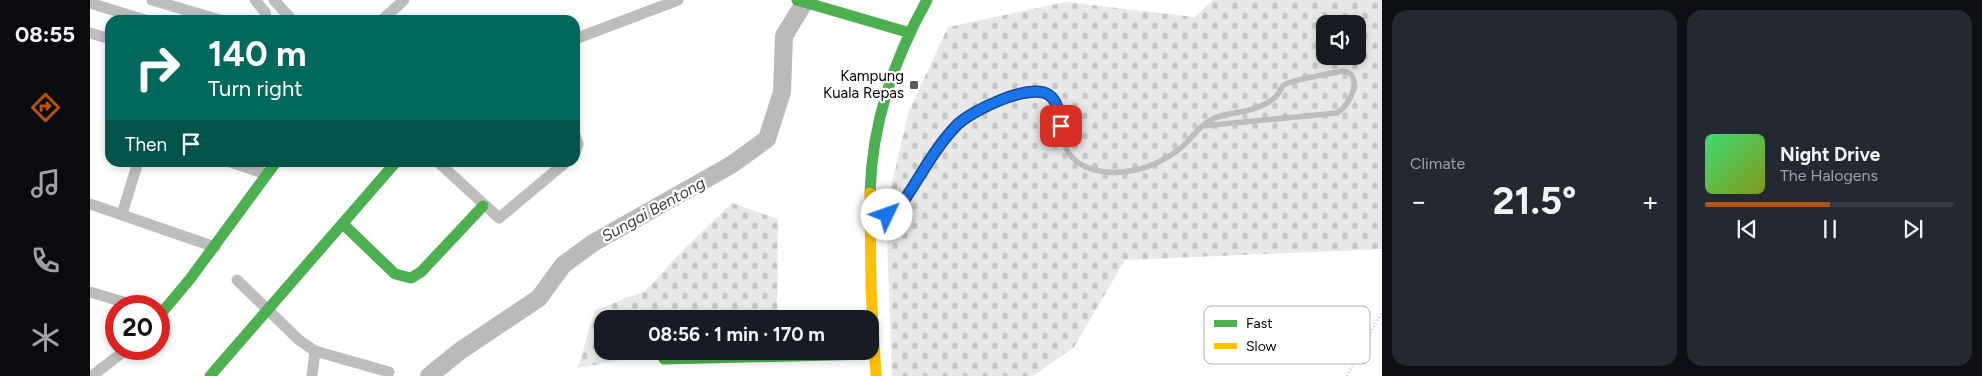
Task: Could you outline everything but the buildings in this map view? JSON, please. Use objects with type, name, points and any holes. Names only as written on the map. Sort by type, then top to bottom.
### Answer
[{"type":"street","points":[[152,0],[203,15]]},
{"type":"street","points":[[255,0],[266,15]]},
{"type":"street","points":[[274,0],[288,15]]},
{"type":"street","points":[[388,15],[404,0]]},
{"type":"street","points":[[580,37],[678,0]]},
{"type":"street","points":[[797,0],[907,32]]},
{"type":"street","points":[[872,310],[869,217],[870,174],[876,125],[890,76],[907,32],[927,0]]},
{"type":"street","points":[[90,3],[129,15]]},
{"type":"street","points":[[90,33],[105,38]]},
{"type":"street","points":[[122,214],[136,167]]},
{"type":"street","points":[[245,167],[266,174]]},
{"type":"street","points":[[170,302],[214,247],[233,217],[272,167]]},
{"type":"street","points":[[210,376],[392,167]]},
{"type":"street","points":[[443,167],[495,217],[501,218],[560,167]]},
{"type":"street","points":[[90,204],[214,247]]},
{"type":"street","points":[[343,224],[395,274],[411,278],[421,272],[483,206]]},
{"type":"street","points":[[238,280],[299,340],[315,351],[389,372]]},
{"type":"street","points":[[90,292],[105,296]]},
{"type":"street","points":[[312,376],[315,351]]},
{"type":"street","points":[[92,376],[113,360]]},
{"type":"street","points":[[875,360],[876,376]]},
{"type":"lane","points":[[869,217],[893,214],[899,208],[938,148],[956,125],[971,115],[1026,92],[1039,91],[1049,95],[1056,101],[1064,144],[1069,153],[1080,163],[1095,171],[1110,174],[1140,169],[1177,152],[1202,126],[1221,116],[1248,111],[1263,105],[1275,98],[1283,85],[1343,71],[1350,73],[1354,78],[1354,84],[1344,108],[1337,113],[1202,126]]},
{"type":"path","points":[[1370,334],[1382,312]]},
{"type":"path","points":[[1347,376],[1354,364]]},
{"type":"green space","points":[[1213,0],[1382,0],[1382,249],[1125,260],[1074,347],[1033,376],[892,376],[886,208],[909,111],[948,27],[1066,2],[1194,17]]},
{"type":"green space","points":[[732,203],[778,219],[777,310],[595,310],[645,291],[683,250]]},
{"type":"green space","points":[[594,313],[594,360],[620,360],[578,368]]},
{"type":"waterway","name":"Sungai Bentong","points":[[429,376],[460,351],[539,298],[563,265],[593,243],[731,165],[767,139],[782,92],[784,36],[806,0]]},
{"type":"traffic: fast","points":[[797,0],[907,32]]},
{"type":"traffic: fast","points":[[870,193],[875,142],[886,93],[904,46],[927,0]]},
{"type":"traffic: fast","points":[[170,303],[190,279],[272,167]]},
{"type":"traffic: fast","points":[[210,376],[392,167]]},
{"type":"traffic: fast","points":[[343,224],[395,274],[411,278],[421,272],[483,206]]},
{"type":"traffic: slow","points":[[870,193],[871,288],[876,376]]},
{"type":"place","name":"Kampung Kuala Repas","points":[[914,85]]},
{"type":"route","points":[[887,215],[893,214],[899,208],[938,148],[956,125],[971,115],[1011,97],[1026,92],[1039,91],[1049,95],[1056,101],[1061,126]]}]
